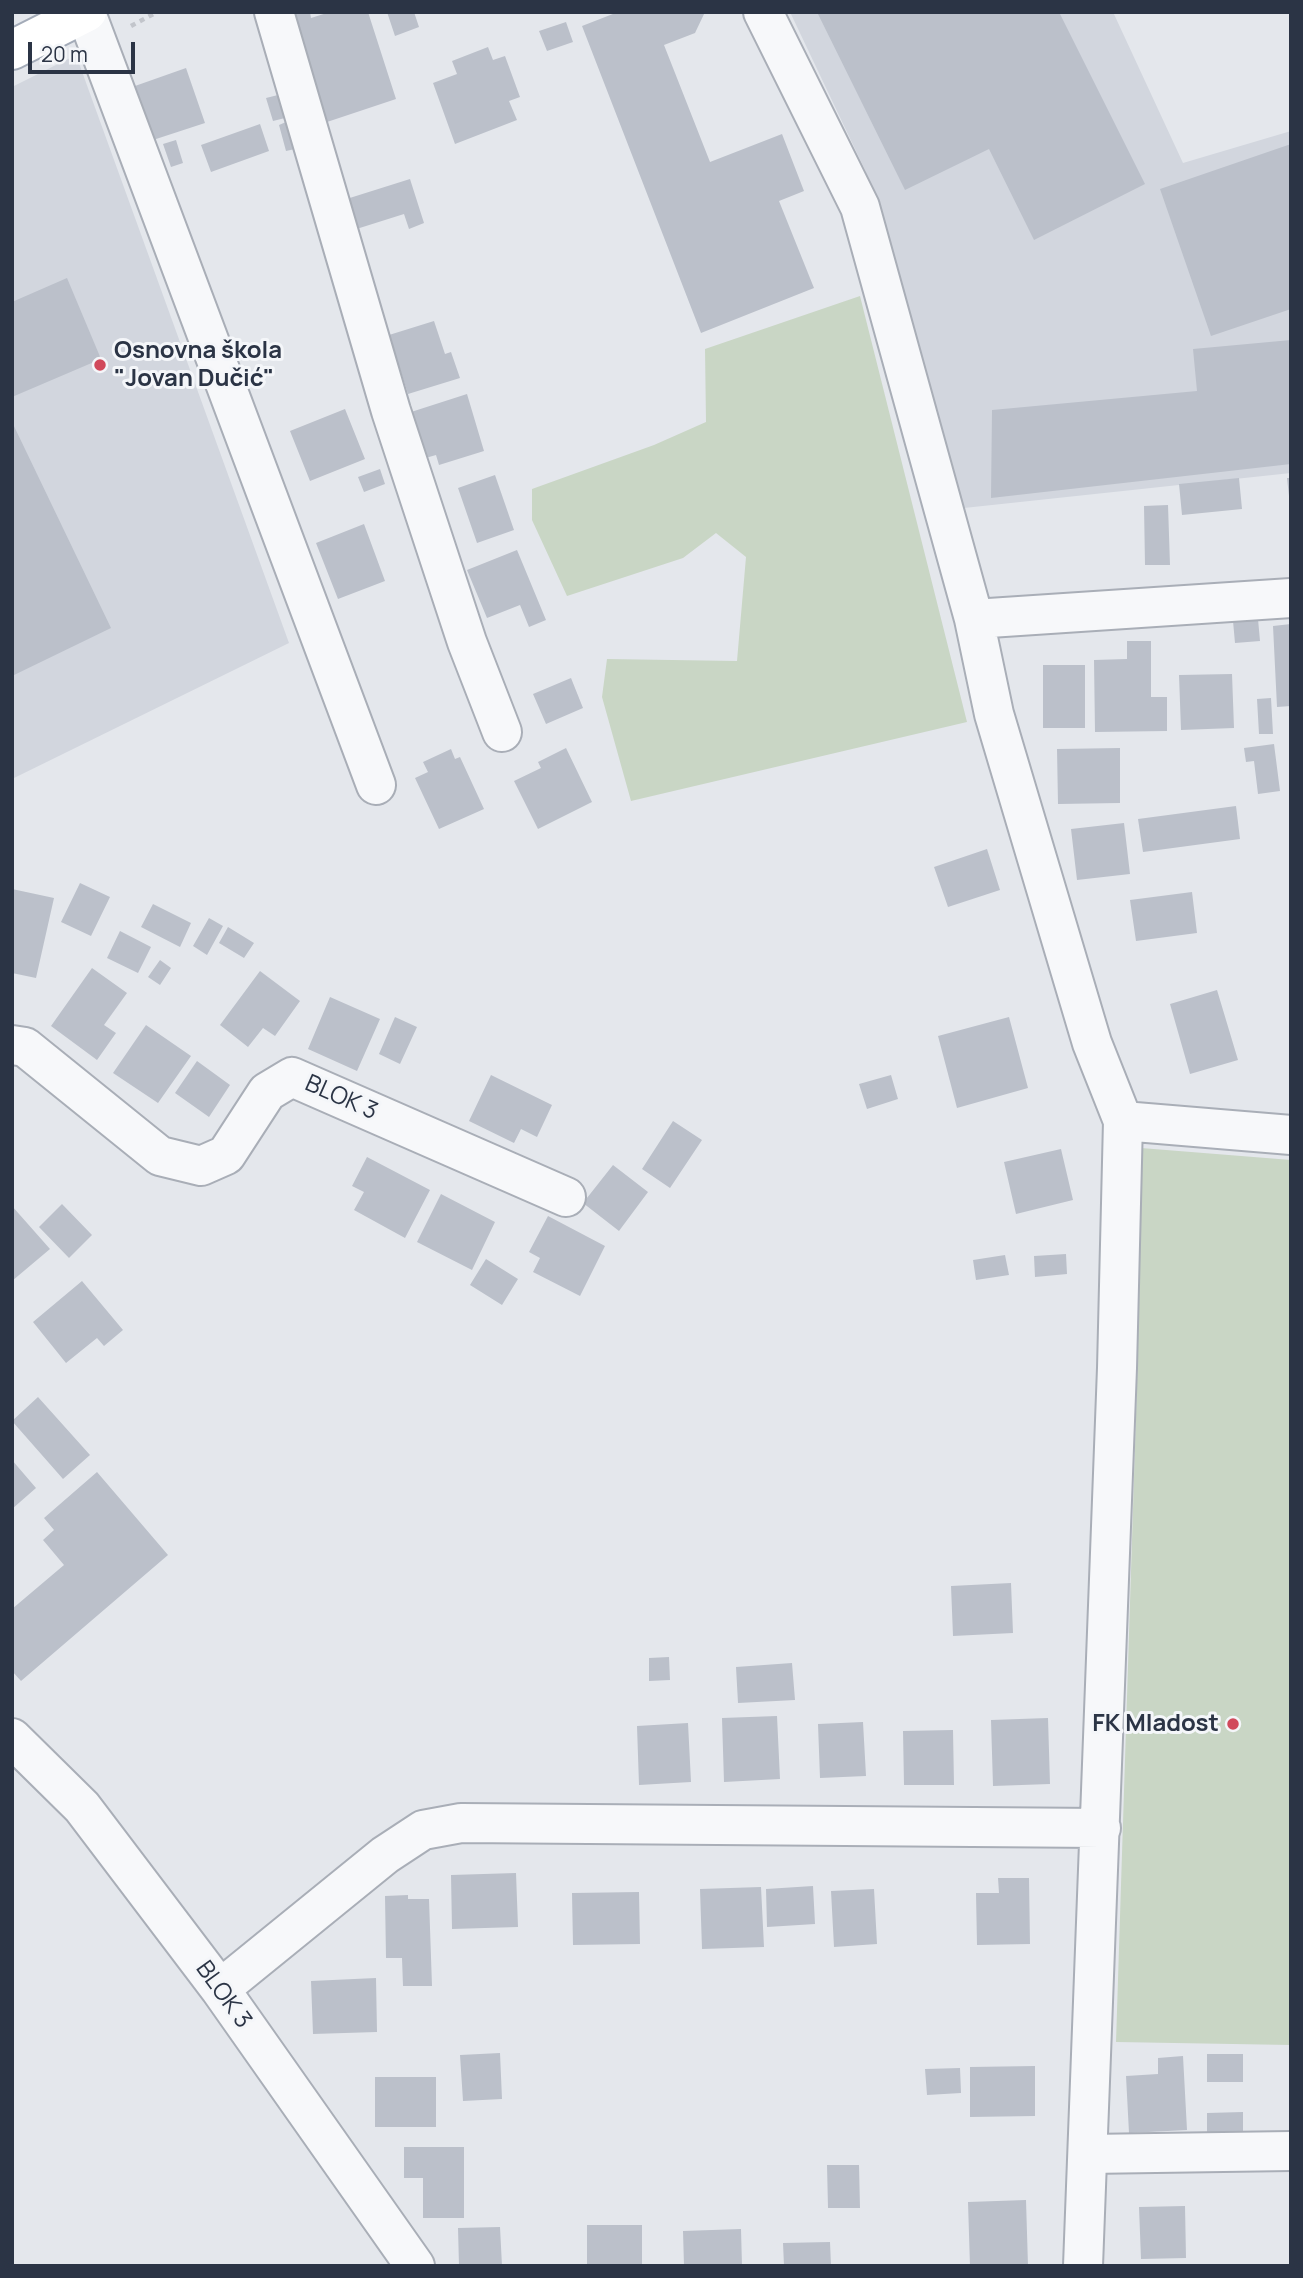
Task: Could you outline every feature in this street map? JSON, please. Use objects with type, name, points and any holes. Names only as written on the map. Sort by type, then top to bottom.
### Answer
[{"type":"main road","points":[[12,50],[86,12]]},
{"type":"street","points":[[86,12],[376,785]]},
{"type":"street","points":[[274,12],[391,411],[467,642],[502,732]]},
{"type":"street","points":[[763,12],[860,207],[974,618],[994,714],[1092,1043],[1123,1121],[1101,1828],[1083,2266]]},
{"type":"street","points":[[974,618],[1291,597]]},
{"type":"street","name":"BLOK 3","points":[[12,1045],[24,1047],[160,1156],[201,1166],[226,1155],[267,1092],[292,1077],[566,1197]]},
{"type":"street","points":[[1123,1121],[1291,1135]]},
{"type":"street","name":"BLOK 3","points":[[12,1738],[82,1807],[220,1989],[415,2266]]},
{"type":"street","points":[[220,1989],[385,1855],[423,1830],[475,1823],[1101,1828]]},
{"type":"street","points":[[1088,2154],[1291,2151]]},
{"type":"shaded area","points":[[790,12],[1113,12],[1183,163],[1291,131],[1291,473],[964,508],[865,170]]},
{"type":"shaded area","name":"Osnovna škola \"Jovan Dučić\"","points":[[76,55],[289,643],[12,779],[12,87]]},
{"type":"green space","points":[[860,296],[967,722],[631,801],[602,697],[607,659],[737,661],[746,557],[716,533],[683,558],[567,596],[532,520],[532,489],[654,445],[706,422],[705,349]]},
{"type":"green space","points":[[1141,1148],[1291,1160],[1291,2045],[1116,2042],[1137,1383]]},
{"type":"building","points":[[282,12],[310,12],[311,18],[330,12],[368,12],[396,99],[318,125]]},
{"type":"building","points":[[387,12],[414,12],[419,27],[395,36]]},
{"type":"building","points":[[618,12],[705,12],[695,33],[664,45],[710,162],[782,134],[804,191],[779,201],[814,288],[701,333],[582,26]]},
{"type":"building","points":[[817,12],[1059,12],[1145,184],[1034,240],[989,149],[905,190]]},
{"type":"building","points":[[566,22],[573,42],[547,51],[539,31]]},
{"type":"building","points":[[488,47],[493,60],[505,56],[520,97],[509,101],[517,120],[455,144],[433,83],[457,74],[452,61]]},
{"type":"building","points":[[186,68],[205,123],[153,140],[135,86]]},
{"type":"building","points":[[278,95],[285,118],[273,121],[266,98]]},
{"type":"building","points":[[286,122],[295,149],[286,151],[279,125]]},
{"type":"building","points":[[260,124],[269,151],[211,172],[201,145]]},
{"type":"building","points":[[176,140],[183,163],[171,167],[163,144]]},
{"type":"building","points":[[1291,144],[1291,309],[1211,336],[1160,189]]},
{"type":"building","points":[[410,179],[424,223],[409,229],[404,214],[347,232],[337,202]]},
{"type":"building","points":[[67,278],[101,359],[12,397],[12,302]]},
{"type":"building","points":[[434,321],[445,354],[451,352],[460,378],[408,394],[389,335]]},
{"type":"building","points":[[1291,340],[1291,464],[991,498],[992,410],[1197,391],[1193,349]]},
{"type":"building","points":[[467,394],[484,451],[439,465],[436,455],[422,459],[408,413]]},
{"type":"building","points":[[345,409],[365,459],[310,481],[290,431]]},
{"type":"building","points":[[12,422],[111,628],[12,676]]},
{"type":"building","points":[[380,469],[385,484],[364,492],[358,477]]},
{"type":"building","points":[[495,475],[514,530],[477,543],[458,488]]},
{"type":"building","points":[[1239,478],[1242,509],[1182,515],[1179,484]]},
{"type":"building","points":[[1287,478],[1291,478],[1291,496],[1289,496]]},
{"type":"building","points":[[1168,505],[1170,565],[1145,565],[1144,506]]},
{"type":"building","points":[[364,524],[385,581],[338,599],[316,543]]},
{"type":"building","points":[[517,550],[546,620],[529,627],[520,605],[487,618],[467,570]]},
{"type":"building","points":[[1258,619],[1260,641],[1235,643],[1233,621]]},
{"type":"building","points":[[1291,624],[1291,706],[1277,707],[1273,626]]},
{"type":"building","points":[[1127,641],[1151,641],[1151,697],[1167,697],[1167,731],[1095,732],[1094,660],[1127,659]]},
{"type":"building","points":[[1043,665],[1085,665],[1085,728],[1043,728]]},
{"type":"building","points":[[1232,674],[1234,728],[1181,730],[1179,675]]},
{"type":"building","points":[[571,678],[583,708],[546,724],[533,694]]},
{"type":"building","points":[[1271,698],[1273,734],[1259,734],[1257,699]]},
{"type":"building","points":[[1274,744],[1280,791],[1258,794],[1254,761],[1246,762],[1244,748]]},
{"type":"building","points":[[566,748],[592,802],[538,829],[514,781],[541,768],[538,762]]},
{"type":"building","points":[[1120,748],[1120,803],[1058,804],[1057,749]]},
{"type":"building","points":[[451,749],[455,759],[460,757],[484,809],[439,829],[415,778],[428,772],[423,762]]},
{"type":"building","points":[[1236,806],[1240,839],[1143,852],[1138,819]]},
{"type":"building","points":[[1124,823],[1130,874],[1077,880],[1071,829]]},
{"type":"building","points":[[987,849],[1000,890],[948,907],[934,867]]},
{"type":"building","points":[[80,883],[110,897],[91,936],[61,922]]},
{"type":"building","points":[[12,889],[54,898],[36,978],[12,973]]},
{"type":"building","points":[[1192,892],[1197,933],[1136,941],[1130,900]]},
{"type":"building","points":[[153,904],[191,923],[180,947],[141,927]]},
{"type":"building","points":[[209,918],[223,926],[207,955],[193,946]]},
{"type":"building","points":[[228,927],[254,943],[244,958],[219,943]]},
{"type":"building","points":[[120,931],[151,947],[138,973],[107,958]]},
{"type":"building","points":[[160,960],[171,968],[160,985],[148,977]]},
{"type":"building","points":[[92,968],[127,993],[104,1025],[116,1033],[97,1060],[51,1026]]},
{"type":"building","points":[[260,971],[300,1001],[275,1036],[263,1028],[248,1047],[220,1025]]},
{"type":"building","points":[[1217,990],[1238,1060],[1190,1074],[1170,1004]]},
{"type":"building","points":[[330,997],[380,1019],[357,1071],[308,1049]]},
{"type":"building","points":[[395,1017],[417,1027],[400,1064],[379,1054]]},
{"type":"building","points":[[1009,1017],[1028,1088],[957,1108],[938,1036]]},
{"type":"building","points":[[146,1025],[191,1056],[158,1103],[113,1073]]},
{"type":"building","points":[[197,1061],[230,1085],[209,1117],[175,1093]]},
{"type":"building","points":[[491,1075],[552,1105],[537,1137],[521,1129],[514,1143],[469,1121]]},
{"type":"building","points":[[891,1075],[898,1099],[867,1109],[859,1084]]},
{"type":"building","points":[[673,1121],[702,1140],[670,1188],[642,1169]]},
{"type":"building","points":[[1061,1149],[1073,1200],[1016,1214],[1004,1162]]},
{"type":"building","points":[[367,1157],[430,1190],[405,1238],[354,1210],[364,1192],[352,1186]]},
{"type":"building","points":[[613,1165],[648,1192],[619,1231],[583,1203]]},
{"type":"building","points":[[441,1194],[495,1222],[472,1270],[417,1242]]},
{"type":"building","points":[[62,1204],[92,1235],[69,1258],[39,1227]]},
{"type":"building","points":[[12,1206],[50,1249],[12,1281]]},
{"type":"building","points":[[548,1216],[605,1246],[580,1296],[533,1272],[540,1258],[529,1252]]},
{"type":"building","points":[[1066,1254],[1067,1274],[1035,1277],[1034,1256]]},
{"type":"building","points":[[1005,1255],[1009,1275],[976,1280],[973,1260]]},
{"type":"building","points":[[486,1259],[518,1279],[502,1305],[470,1285]]},
{"type":"building","points":[[82,1281],[123,1330],[104,1346],[97,1338],[66,1363],[33,1322]]},
{"type":"building","points":[[38,1397],[90,1455],[63,1479],[12,1421]]},
{"type":"building","points":[[12,1460],[36,1488],[12,1509]]},
{"type":"building","points":[[97,1472],[168,1555],[21,1681],[12,1671],[12,1609],[64,1565],[43,1540],[54,1530],[44,1518]]},
{"type":"building","points":[[1011,1583],[1013,1633],[953,1636],[951,1586]]},
{"type":"building","points":[[669,1657],[670,1680],[649,1681],[649,1658]]},
{"type":"building","points":[[792,1663],[795,1700],[738,1703],[736,1667]]},
{"type":"building","points":[[777,1716],[780,1779],[724,1782],[722,1718]]},
{"type":"building","points":[[1048,1718],[1050,1784],[993,1786],[991,1720]]},
{"type":"building","points":[[863,1722],[866,1776],[820,1778],[818,1724]]},
{"type":"building","points":[[688,1723],[691,1782],[639,1785],[637,1726]]},
{"type":"building","points":[[953,1730],[954,1785],[904,1785],[903,1731]]},
{"type":"building","points":[[516,1873],[518,1927],[452,1929],[451,1875]]},
{"type":"building","points":[[998,1878],[1029,1878],[1030,1944],[977,1945],[976,1893],[999,1893]]},
{"type":"building","points":[[813,1886],[815,1924],[767,1927],[766,1889]]},
{"type":"building","points":[[761,1887],[764,1947],[702,1949],[700,1889]]},
{"type":"building","points":[[874,1889],[877,1944],[834,1947],[831,1891]]},
{"type":"building","points":[[639,1892],[640,1944],[573,1945],[572,1893]]},
{"type":"building","points":[[408,1895],[408,1899],[429,1899],[432,1986],[403,1986],[402,1958],[386,1958],[385,1896]]},
{"type":"building","points":[[376,1978],[377,2032],[313,2034],[311,1981]]},
{"type":"building","points":[[500,2053],[502,2099],[463,2101],[460,2055]]},
{"type":"building","points":[[1207,2054],[1243,2054],[1243,2082],[1207,2082]]},
{"type":"building","points":[[1183,2056],[1187,2130],[1129,2133],[1126,2076],[1158,2074],[1158,2058]]},
{"type":"building","points":[[1035,2066],[1035,2116],[970,2117],[970,2067]]},
{"type":"building","points":[[960,2068],[961,2093],[927,2095],[925,2069]]},
{"type":"building","points":[[375,2077],[436,2077],[436,2127],[375,2127]]},
{"type":"building","points":[[1243,2112],[1243,2138],[1207,2139],[1207,2113]]},
{"type":"building","points":[[404,2147],[464,2147],[464,2218],[423,2218],[423,2178],[404,2178]]},
{"type":"building","points":[[827,2165],[859,2165],[860,2208],[828,2208]]},
{"type":"building","points":[[1026,2200],[1028,2266],[970,2266],[968,2202]]},
{"type":"building","points":[[1185,2206],[1186,2258],[1141,2259],[1139,2207]]},
{"type":"building","points":[[587,2225],[642,2225],[642,2266],[587,2266]]},
{"type":"building","points":[[500,2227],[502,2266],[459,2266],[458,2228]]},
{"type":"building","points":[[741,2229],[742,2266],[684,2266],[683,2231]]},
{"type":"building","points":[[830,2242],[831,2266],[784,2266],[783,2243]]},
{"type":"place","name":"Osnovna škola \"Jovan Dučić\"","points":[[100,365]]},
{"type":"place","name":"FK Mladost","points":[[1233,1724]]}]
